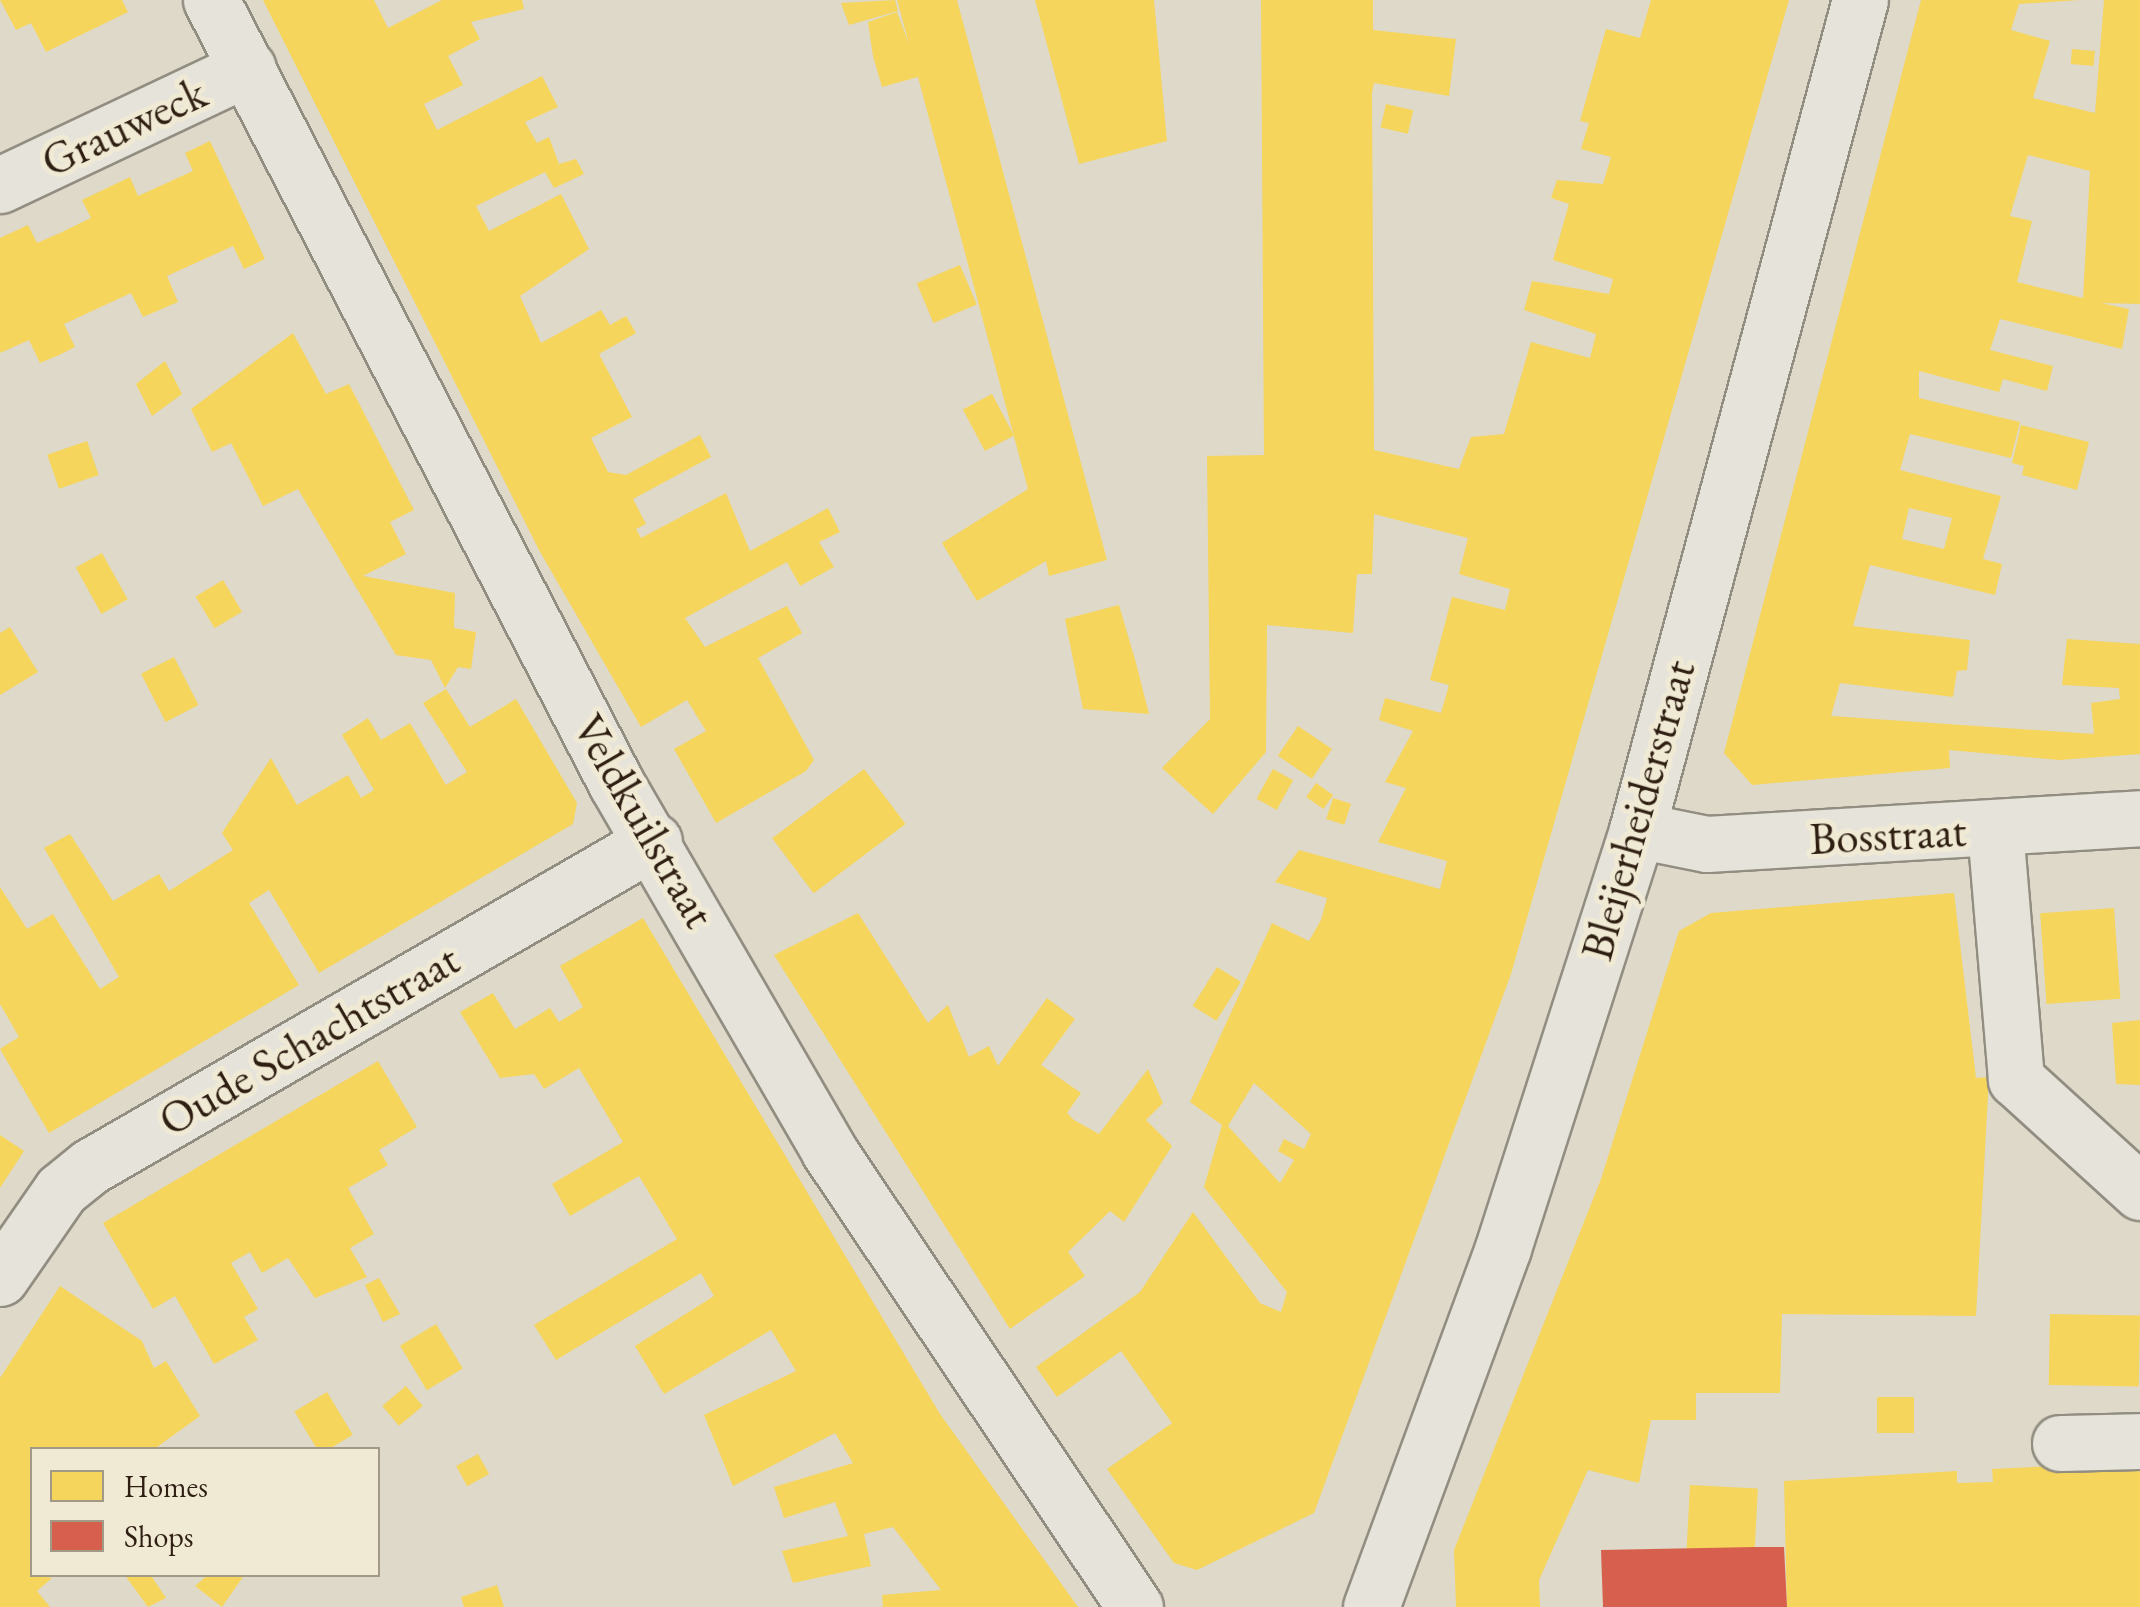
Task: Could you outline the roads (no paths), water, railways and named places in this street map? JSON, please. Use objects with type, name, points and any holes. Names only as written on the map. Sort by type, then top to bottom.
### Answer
[{"type":"street","name":"Veldkuilstraat","points":[[210,0],[654,841],[829,1152],[1135,1607]]},
{"type":"street","name":"Bleijerheiderstraat","points":[[1371,1607],[1502,1248],[1637,830],[1860,0]]},
{"type":"street","name":"Grauweck","points":[[0,185],[248,68]]},
{"type":"street","name":"Bosstraat","points":[[1637,830],[1707,844],[2140,818]]},
{"type":"street","points":[[1995,829],[2016,1079],[2140,1192]]},
{"type":"street","name":"Oude Schachtstraat","points":[[0,1278],[62,1190],[92,1166],[654,841]]},
{"type":"street","points":[[2060,1443],[2140,1440]]}]
